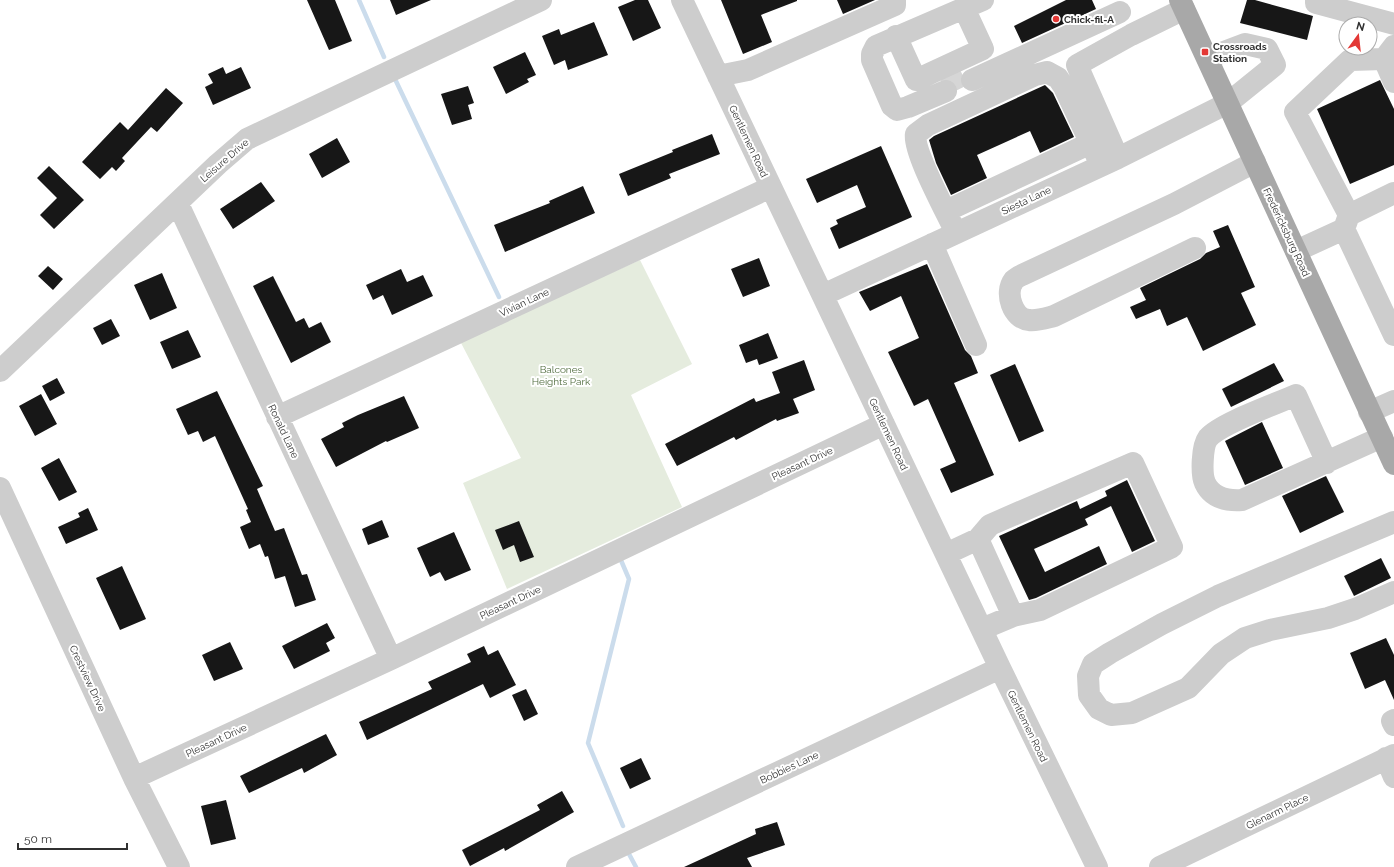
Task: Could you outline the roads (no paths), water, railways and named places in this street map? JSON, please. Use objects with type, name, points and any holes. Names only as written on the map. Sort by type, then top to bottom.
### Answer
[{"type":"main road","name":"Fredericksburg Road","points":[[1182,5],[1208,58],[1394,464]]},
{"type":"street","name":"Leisure Drive","points":[[0,371],[247,139],[541,0]]},
{"type":"street","name":"Gentlemen Road","points":[[682,0],[1000,668],[1097,867]]},
{"type":"street","points":[[718,76],[755,66],[895,5],[895,0]]},
{"type":"street","points":[[1312,1],[1394,24]]},
{"type":"street","points":[[896,36],[916,80],[983,48],[973,4],[896,36],[876,46],[872,54],[872,60],[892,106],[897,110],[941,90]]},
{"type":"street","points":[[1110,162],[1077,65],[1182,5]]},
{"type":"street","points":[[975,75],[1117,6],[1131,35]]},
{"type":"street","name":"Siesta Lane","points":[[823,295],[1110,162],[1228,103],[1275,65],[1267,49],[1245,44],[1208,58]]},
{"type":"street","points":[[1394,82],[1389,53],[1350,60],[1295,112],[1346,222],[1394,335]]},
{"type":"street","points":[[956,233],[916,144],[916,134],[928,125],[1035,75],[1047,72],[1058,78],[1064,87],[1091,143],[1110,162]]},
{"type":"street","points":[[946,211],[1091,143]]},
{"type":"street","points":[[1195,248],[1054,316],[1030,321],[1023,319],[1014,310],[1010,299],[1011,287],[1014,280],[1022,275],[1174,204],[1255,162]]},
{"type":"street","name":"Vivian Lane","points":[[277,417],[771,187]]},
{"type":"street","points":[[1296,251],[1394,193]]},
{"type":"street","name":"Ronald Lane","points":[[178,204],[391,659]]},
{"type":"street","points":[[932,244],[976,345]]},
{"type":"street","points":[[1328,463],[1296,395],[1218,429],[1207,439],[1203,452],[1205,483],[1214,494],[1226,501],[1242,500],[1328,463],[1382,437]]},
{"type":"street","points":[[1370,412],[1394,401]]},
{"type":"street","name":"Pleasant Drive","points":[[134,778],[391,659],[884,424]]},
{"type":"street","points":[[946,554],[978,539],[990,526],[1133,463],[1172,547],[1040,610],[1013,616],[982,630]]},
{"type":"street","name":"Crestview Drive","points":[[0,488],[134,778],[179,867]]},
{"type":"street","points":[[1394,522],[1218,596],[1162,624],[1110,653],[1094,664],[1088,676],[1089,695],[1099,709],[1111,715],[1132,713],[1188,688],[1220,654],[1245,638],[1270,630],[1335,616],[1394,592]]},
{"type":"street","points":[[978,539],[1013,616]]},
{"type":"street","name":"Bobbies Lane","points":[[577,867],[1000,668]]},
{"type":"street","points":[[1394,720],[1392,721],[1394,725]]},
{"type":"street","name":"Glenarm Place","points":[[1160,867],[1391,763]]},
{"type":"waterway","points":[[359,0],[384,57]]},
{"type":"waterway","points":[[395,79],[499,297]]},
{"type":"waterway","points":[[620,558],[629,579],[588,743],[623,826]]},
{"type":"waterway","points":[[629,854],[636,867]]},
{"type":"tunnel","points":[[943,85],[969,72]]},
{"type":"place","name":"Chick-fil-A","points":[[1056,19]]},
{"type":"place","name":"Crossroads Station","points":[[1205,52]]},
{"type":"park label","name":"Balcones Heights Park","points":[[561,374]]}]
